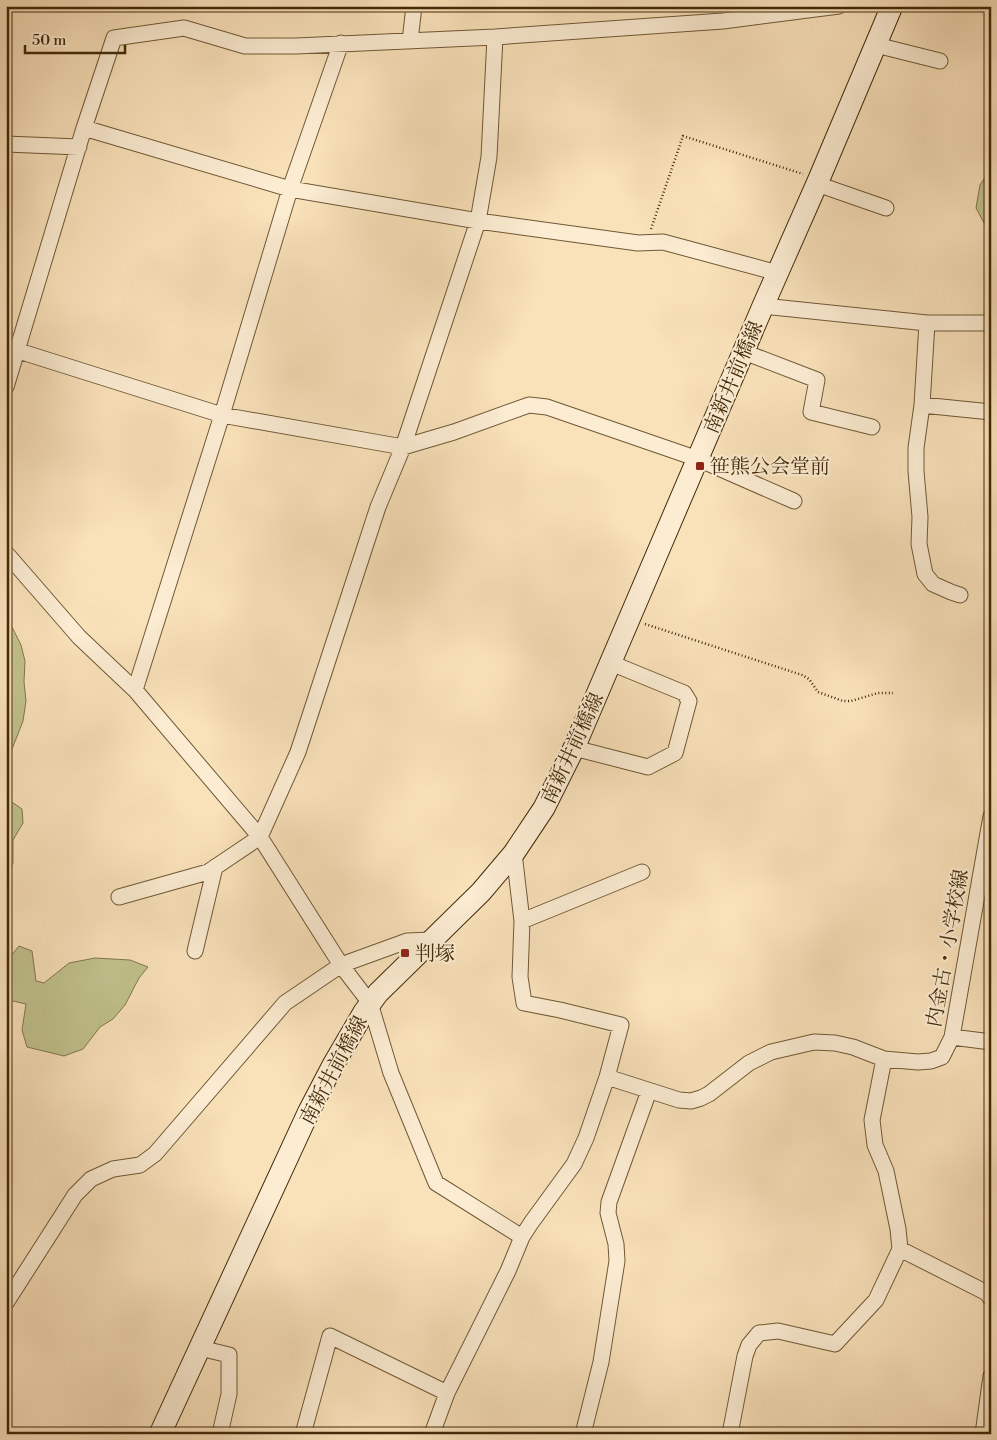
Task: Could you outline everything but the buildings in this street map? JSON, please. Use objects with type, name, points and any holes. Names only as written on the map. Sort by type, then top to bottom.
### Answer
[{"type":"main road","name":"南新井前橋線","points":[[160,1434],[317,1096],[370,1003],[481,892],[514,854],[544,808],[574,748],[611,663],[892,6]]},
{"type":"street","points":[[410,41],[414,6]]},
{"type":"street","points":[[6,387],[12,349],[114,38],[184,28],[245,46],[410,41],[723,21],[839,6]]},
{"type":"street","points":[[119,897],[208,872],[260,838],[298,752],[378,507],[403,447],[478,222],[489,156],[496,37]]},
{"type":"street","points":[[135,690],[222,415],[290,189],[341,43]]},
{"type":"street","points":[[876,45],[940,61]]},
{"type":"street","points":[[84,128],[290,189],[478,222],[638,243],[663,242],[778,273]]},
{"type":"street","points":[[6,144],[79,147]]},
{"type":"street","points":[[818,181],[886,208]]},
{"type":"street","points":[[763,306],[927,323],[991,323]]},
{"type":"street","points":[[927,323],[922,405],[916,448],[920,517],[919,544],[925,574],[933,584],[960,595]]},
{"type":"street","points":[[12,349],[222,415],[403,447],[454,432],[529,405],[547,407],[698,459],[794,502]]},
{"type":"street","points":[[744,352],[817,380],[811,412],[872,427]]},
{"type":"street","points":[[922,405],[991,412]]},
{"type":"street","points":[[6,553],[79,637],[135,690],[260,838],[341,965],[370,1003],[391,1073],[436,1183],[522,1237]]},
{"type":"street","points":[[574,748],[648,767],[675,753],[689,701],[684,693],[611,663]]},
{"type":"street","name":"内金古・小学校線","points":[[607,1077],[679,1100],[691,1101],[709,1094],[749,1063],[771,1052],[814,1042],[836,1043],[853,1047],[884,1059],[918,1062],[932,1061],[942,1057],[952,1037],[991,816]]},
{"type":"street","points":[[432,1434],[447,1393],[508,1271],[522,1237],[574,1164],[586,1138],[607,1077],[621,1025],[524,1003],[520,977],[522,921],[514,854]]},
{"type":"street","points":[[195,950],[215,867]]},
{"type":"street","points":[[522,921],[642,872]]},
{"type":"street","points":[[6,1303],[75,1195],[91,1180],[113,1168],[140,1165],[155,1154],[285,1003],[341,965],[407,941],[432,940]]},
{"type":"street","points":[[952,1037],[991,1042]]},
{"type":"street","points":[[730,1434],[745,1356],[749,1345],[759,1333],[778,1331],[835,1344],[876,1300],[900,1248],[886,1171],[875,1145],[872,1120],[884,1059]]},
{"type":"street","points":[[583,1434],[601,1362],[617,1260],[616,1244],[608,1214],[609,1202],[649,1091]]},
{"type":"street","points":[[900,1248],[991,1298]]},
{"type":"street","points":[[303,1434],[330,1336],[447,1393]]},
{"type":"street","points":[[200,1348],[229,1355],[229,1394],[220,1434]]},
{"type":"street","points":[[984,1434],[991,1376]]},
{"type":"path","points":[[646,243],[683,136],[818,181]]},
{"type":"path","points":[[630,619],[802,674],[809,679],[818,692],[843,701],[851,701],[878,693],[893,694]]},
{"type":"green space","points":[[990,170],[991,236],[976,208],[980,185]]},
{"type":"green space","points":[[6,618],[21,645],[25,661],[24,682],[26,701],[23,721],[7,762],[6,774]]},
{"type":"green space","points":[[6,798],[22,809],[23,823],[13,840],[13,863],[6,886]]},
{"type":"green space","points":[[6,886],[8,914],[6,918]]},
{"type":"green space","points":[[19,946],[32,951],[36,981],[44,983],[69,963],[95,958],[130,960],[148,967],[139,978],[125,1005],[113,1019],[100,1027],[83,1049],[64,1056],[27,1047],[22,1030],[26,1004],[6,1001],[6,959]]},
{"type":"place","name":"笹熊公会堂前","points":[[700,466]]},
{"type":"place","name":"判塚","points":[[405,953]]}]
